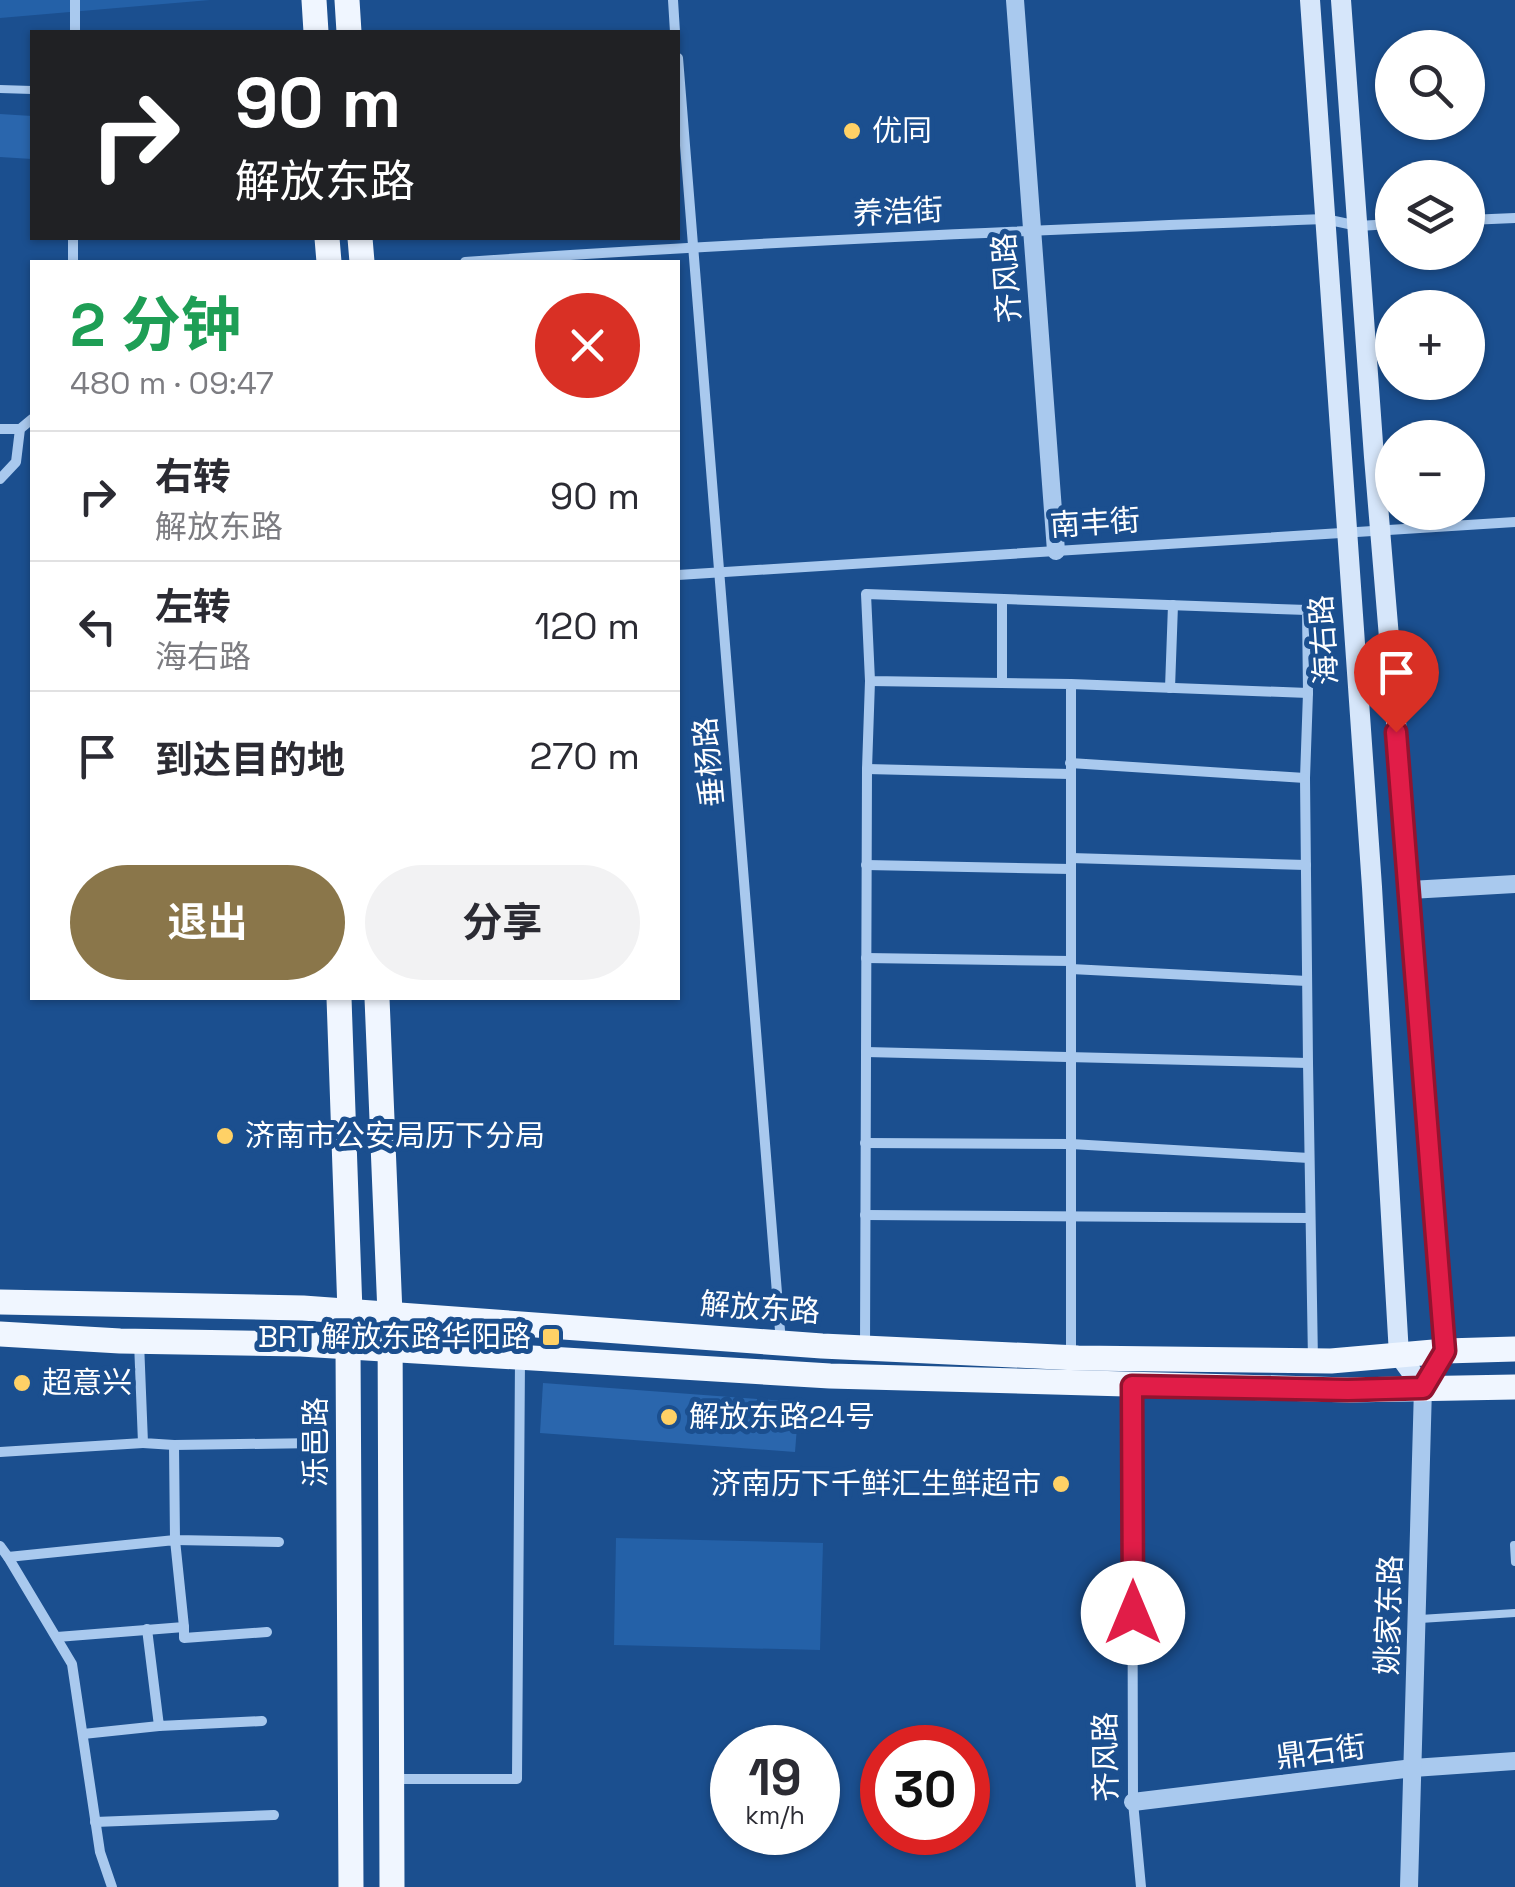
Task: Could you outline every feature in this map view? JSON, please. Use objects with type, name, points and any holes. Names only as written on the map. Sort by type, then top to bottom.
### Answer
[{"type":"main road","points":[[314,0],[316,30]]},
{"type":"main road","points":[[347,0],[349,30]]},
{"type":"main road","name":"海右路","points":[[1310,0],[1372,887],[1399,1355]]},
{"type":"main road","points":[[1341,0],[1375,461]]},
{"type":"main road","points":[[1380,530],[1445,1351]]},
{"type":"main road","name":"泺邑路","points":[[339,1000],[350,1312],[352,1887]]},
{"type":"main road","points":[[377,1000],[390,1314],[392,1887]]},
{"type":"main road","name":"解放东路","points":[[0,1302],[303,1308],[865,1348],[1071,1358],[1313,1361],[1515,1349]]},
{"type":"main road","points":[[0,1334],[348,1346],[830,1376],[1348,1390],[1515,1387]]},
{"type":"main road","points":[[1399,1355],[1423,1388]]},
{"type":"street","points":[[75,0],[75,30]]},
{"type":"street","points":[[673,0],[676,30]]},
{"type":"street","name":"齐风路","points":[[1015,0],[1056,551]]},
{"type":"street","name":"垂杨路","points":[[680,85],[781,1342]]},
{"type":"street","points":[[1485,219],[1515,218]]},
{"type":"street","name":"养浩街","points":[[493,260],[1031,230],[1325,219],[1358,226],[1375,225]]},
{"type":"street","points":[[0,430],[20,429],[30,421]]},
{"type":"street","points":[[0,480],[16,462],[20,429]]},
{"type":"street","name":"南丰街","points":[[1485,524],[1515,522]]},
{"type":"street","name":"南丰街","points":[[680,575],[1380,530]]},
{"type":"street","points":[[865,1348],[866,769],[870,680],[866,594],[1307,610],[1308,1158],[1313,1361]]},
{"type":"street","points":[[1002,599],[1002,683]]},
{"type":"street","points":[[1170,688],[1174,605]]},
{"type":"street","points":[[870,680],[1308,693]]},
{"type":"street","points":[[1071,684],[1071,1358]]},
{"type":"street","points":[[866,769],[1070,768],[1305,778]]},
{"type":"street","points":[[866,864],[1306,865]]},
{"type":"street","points":[[1410,890],[1515,884]]},
{"type":"street","points":[[866,958],[1071,965],[1307,981]]},
{"type":"street","points":[[866,1052],[1308,1063]]},
{"type":"street","points":[[866,1143],[1071,1144],[1308,1158]]},
{"type":"street","points":[[865,1215],[1309,1218]]},
{"type":"street","points":[[139,1341],[143,1442]]},
{"type":"street","name":"姚家东路","points":[[1409,1887],[1423,1388],[1445,1351]]},
{"type":"street","points":[[391,1779],[517,1780],[520,1358]]},
{"type":"street","name":"齐风路","points":[[1132,1386],[1133,1802],[1141,1887]]},
{"type":"street","points":[[0,1452],[143,1442],[318,1442]]},
{"type":"street","points":[[174,1444],[175,1540],[184,1638],[267,1632]]},
{"type":"street","points":[[8,1556],[175,1540],[278,1542]]},
{"type":"street","points":[[0,1546],[72,1664],[100,1852],[112,1887]]},
{"type":"street","points":[[56,1637],[184,1627]]},
{"type":"street","points":[[147,1628],[160,1726]]},
{"type":"street","points":[[83,1734],[262,1721]]},
{"type":"street","name":"鼎石街","points":[[1133,1802],[1412,1768],[1515,1761]]},
{"type":"street","points":[[96,1822],[274,1815]]},
{"type":"lane","points":[[0,88],[30,90]]},
{"type":"lane","points":[[1514,1545],[1515,1562]]},
{"type":"lane","points":[[1416,1619],[1515,1613]]},
{"type":"shaded area","points":[[0,0],[210,0],[0,18]]},
{"type":"shaded area","points":[[616,1538],[823,1543],[820,1650],[614,1645]]},
{"type":"building","points":[[0,114],[30,116],[30,159],[0,157]]},
{"type":"building","name":"解放东路24号","points":[[543,1383],[799,1402],[795,1452],[540,1433]]},
{"type":"place","name":"优同","points":[[852,131]]},
{"type":"place","name":"济南市公安局历下分局","points":[[225,1136]]},
{"type":"place","name":"BRT 解放东路华阳路","points":[[551,1337]]},
{"type":"place","name":"超意兴","points":[[22,1383]]},
{"type":"place","name":"解放东路24号","points":[[669,1417]]},
{"type":"place","name":"济南历下千鲜汇生鲜超市","points":[[1061,1484]]},
{"type":"route","points":[[1133,1613],[1132,1386],[1423,1388],[1445,1351],[1396,732]]}]
